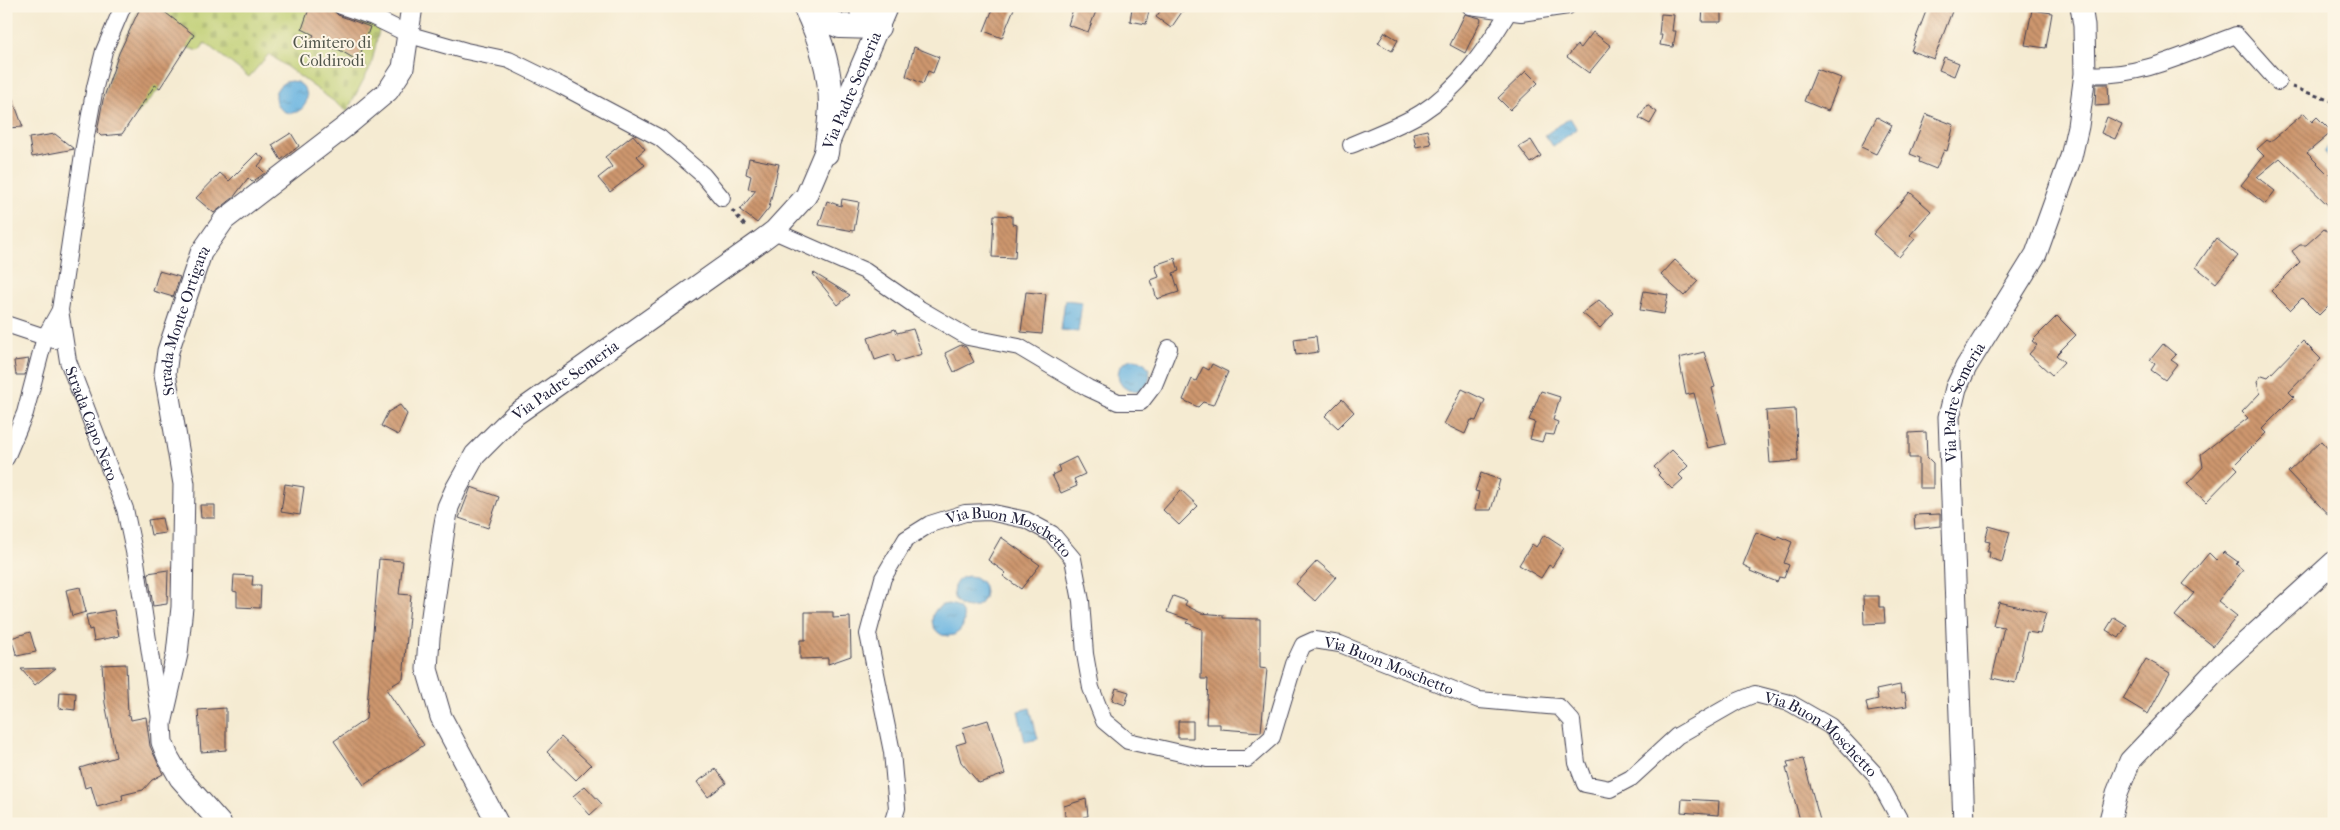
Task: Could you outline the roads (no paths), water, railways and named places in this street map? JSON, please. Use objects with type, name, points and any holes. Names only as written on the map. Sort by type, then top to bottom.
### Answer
[{"type":"highway","points":[[860,6],[883,16]]},
{"type":"highway","points":[[807,9],[840,26],[883,16]]},
{"type":"highway","points":[[807,9],[823,52],[830,88],[831,108],[826,153]]},
{"type":"main road","name":"Strada Monte Ortigara","points":[[161,724],[177,654],[182,607],[184,484],[165,374],[173,332],[201,253],[224,220],[345,127],[388,91],[403,68],[410,34],[412,6]]},
{"type":"main road","name":"Via Padre Semeria","points":[[1964,824],[1949,417],[1956,388],[1966,367],[2036,254],[2071,157],[2078,126],[2085,74],[2084,26],[2080,6]]},
{"type":"main road","name":"Via Padre Semeria","points":[[498,824],[441,717],[427,669],[431,621],[444,529],[448,508],[456,489],[475,455],[515,415],[766,237],[806,196],[883,16]]},
{"type":"main road","points":[[2109,824],[2117,793],[2130,761],[2222,664],[2334,562]]},
{"type":"main road","name":"Strada Capo Nero","points":[[161,724],[162,742],[180,778],[221,824]]},
{"type":"street","name":"Strada Capo Nero","points":[[124,6],[104,51],[95,88],[84,147],[60,310],[68,361],[125,509],[136,561],[161,724]]},
{"type":"street","points":[[341,6],[373,17],[410,34],[466,51],[509,60],[660,138],[703,175],[722,198]]},
{"type":"street","points":[[1470,6],[1521,13],[1568,6]]},
{"type":"street","points":[[1351,146],[1420,114],[1447,94],[1492,38],[1509,12]]},
{"type":"street","points":[[2085,74],[2106,76],[2140,70],[2236,34],[2278,82]]},
{"type":"street","points":[[766,237],[864,271],[920,309],[968,337],[1020,347],[1088,388],[1118,402],[1141,402],[1154,385],[1169,348]]},
{"type":"street","points":[[6,458],[25,413],[45,337],[60,310]]},
{"type":"street","points":[[6,324],[65,343]]},
{"type":"street","name":"Via Buon Moschetto","points":[[892,824],[896,808],[892,752],[868,634],[883,578],[906,539],[930,524],[965,513],[989,512],[1026,520],[1052,534],[1073,559],[1082,601],[1084,654],[1091,688],[1104,721],[1128,741],[1208,759],[1247,759],[1272,737],[1294,664],[1303,645],[1314,640],[1340,644],[1479,700],[1559,707],[1572,721],[1577,763],[1585,784],[1610,789],[1632,778],[1677,736],[1738,700],[1755,694],[1790,703],[1830,726],[1874,774],[1902,824]]},
{"type":"water","points":[[291,81],[297,82],[302,86],[306,91],[306,103],[302,108],[297,112],[291,113],[285,112],[280,108],[276,103],[275,97],[276,91],[280,86],[285,82]]},
{"type":"water","points":[[1570,118],[1577,129],[1553,146],[1545,135]]},
{"type":"water","points":[[2334,142],[2334,160],[2333,161],[2324,151]]},
{"type":"water","points":[[1065,300],[1082,302],[1078,332],[1061,330]]},
{"type":"water","points":[[1134,359],[1140,360],[1145,364],[1149,369],[1149,381],[1145,386],[1140,390],[1134,391],[1128,390],[1123,386],[1119,381],[1118,375],[1119,369],[1123,364],[1128,360]]},
{"type":"water","points":[[969,576],[975,577],[980,581],[984,586],[984,598],[980,603],[975,607],[969,608],[963,607],[958,603],[954,598],[953,592],[954,586],[958,581],[963,577]]},
{"type":"water","points":[[948,604],[954,605],[959,609],[963,614],[963,626],[959,631],[954,635],[948,636],[942,635],[937,631],[933,626],[932,620],[933,614],[937,609],[942,605]]},
{"type":"water","points":[[1030,708],[1038,739],[1025,742],[1018,711]]},
{"type":"park label","name":"Cimitero di Coldirodi","points":[[332,51]]}]
